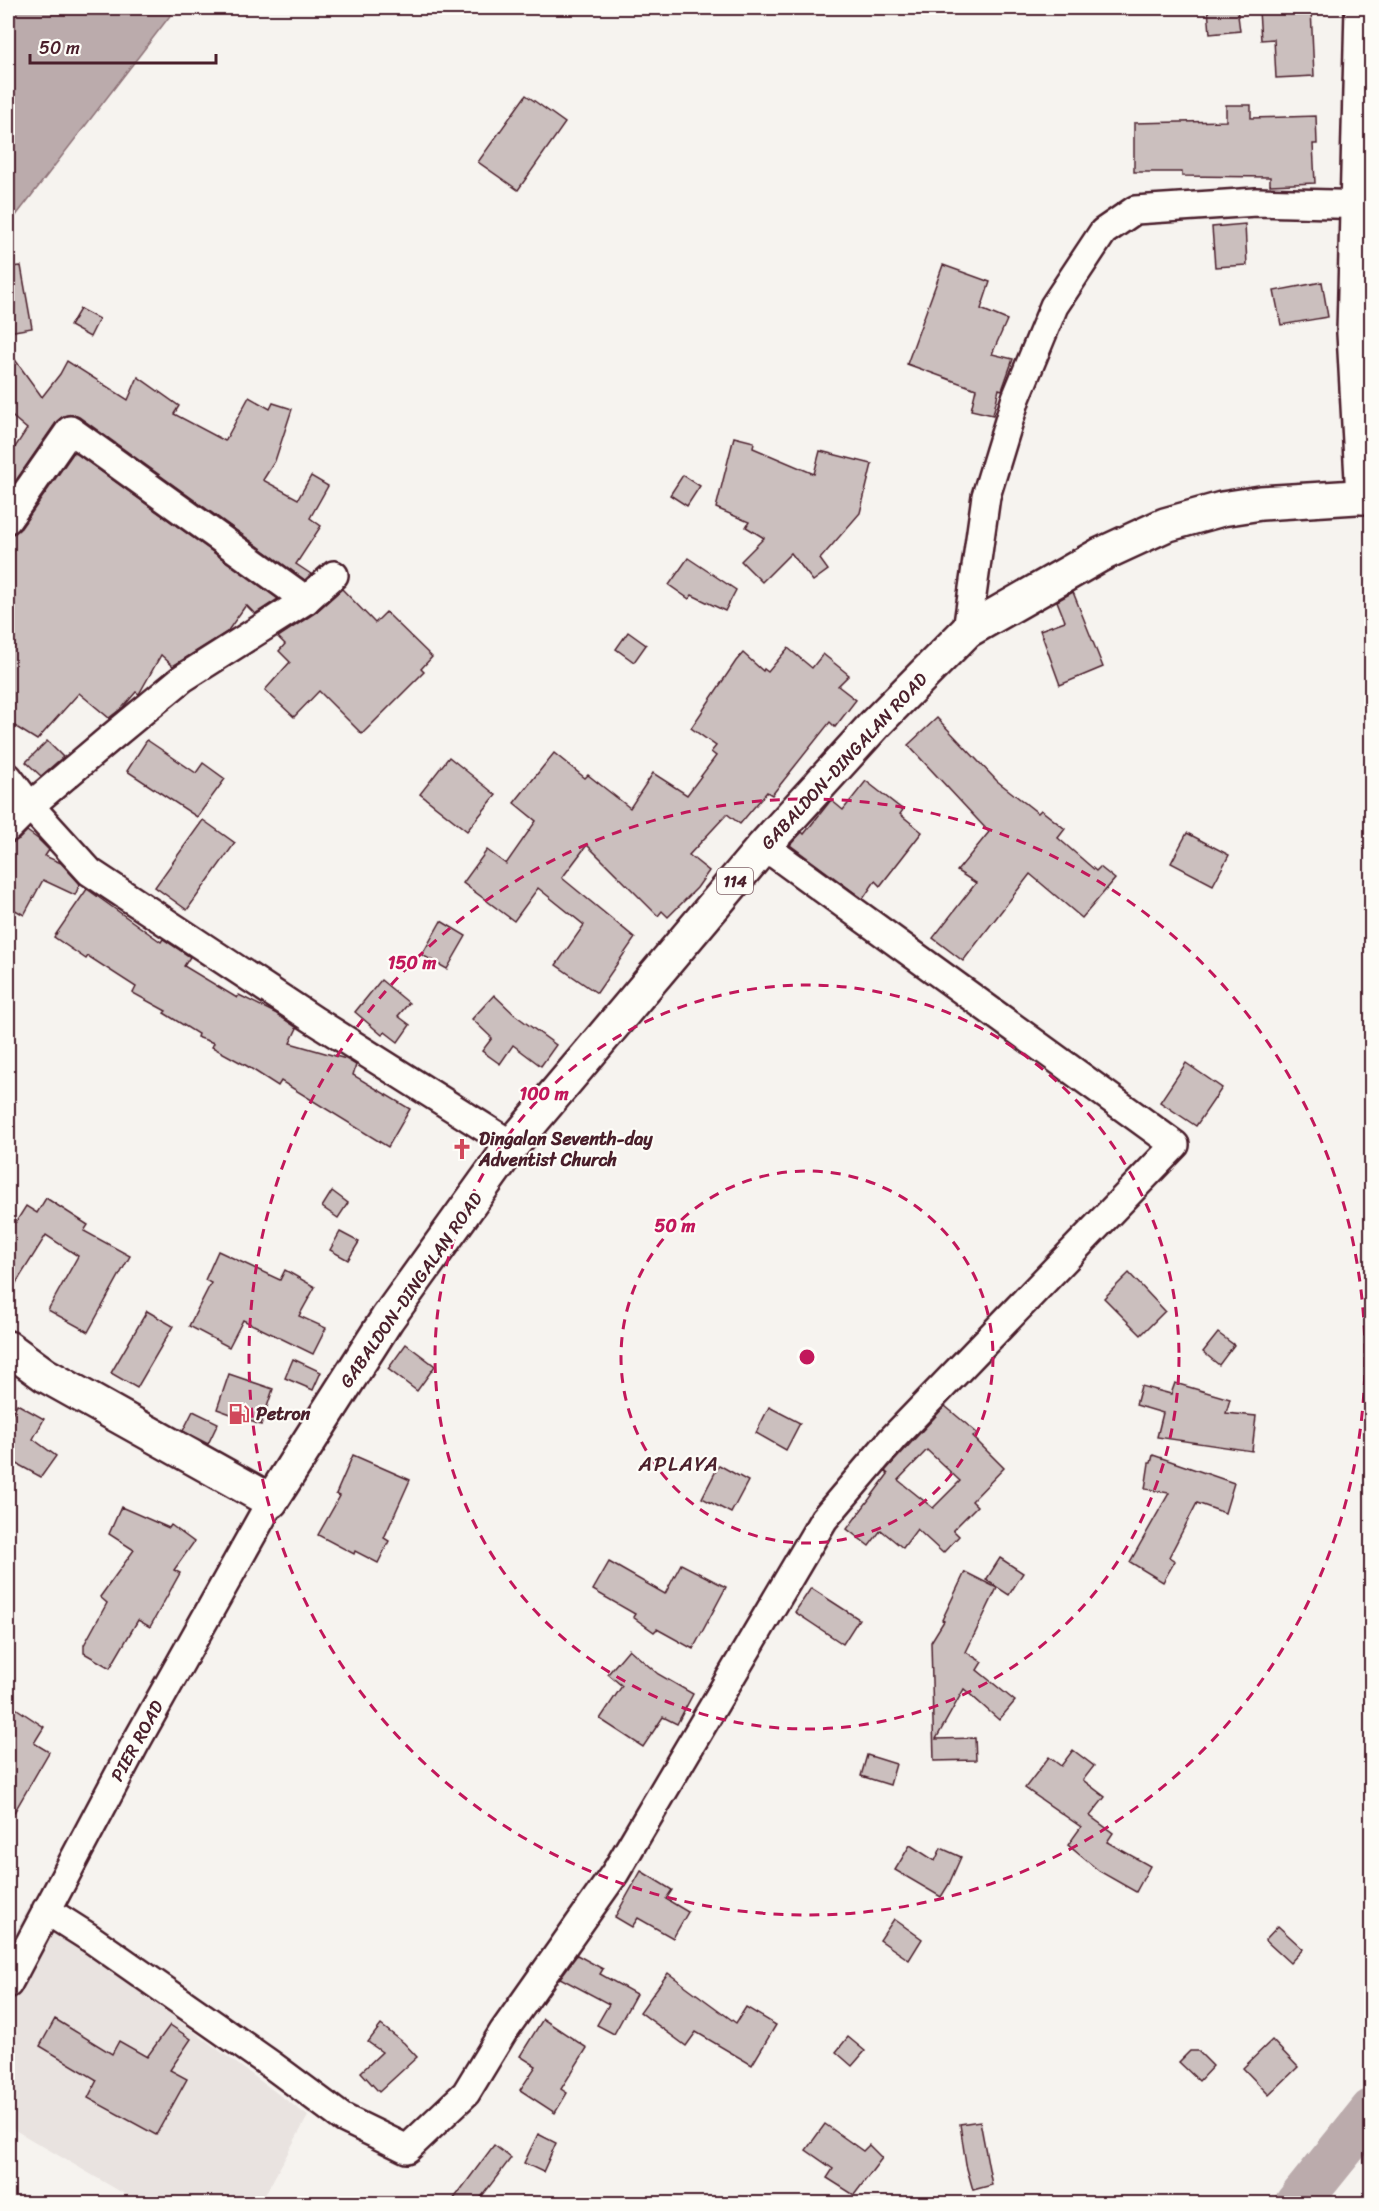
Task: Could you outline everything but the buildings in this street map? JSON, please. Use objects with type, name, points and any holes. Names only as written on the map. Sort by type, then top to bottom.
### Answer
[{"type":"main road","points":[[1362,8],[1365,205],[1354,333],[1367,497]]},
{"type":"main road","name":"GABALDON-DINGALAN ROAD","points":[[271,1501],[387,1319],[512,1144],[764,846],[875,724],[967,631],[1100,555],[1165,525],[1221,509],[1261,503],[1367,497]]},
{"type":"main road","points":[[8,1348],[45,1375],[271,1501]]},
{"type":"street","points":[[967,631],[986,496],[1016,398],[1054,306],[1103,232],[1135,210],[1256,202],[1365,205]]},
{"type":"street","points":[[8,519],[70,430],[306,600]]},
{"type":"street","points":[[8,828],[30,806],[183,678],[306,600],[334,575]]},
{"type":"street","points":[[8,777],[30,806],[90,872],[314,1020],[512,1144]]},
{"type":"street","points":[[46,1910],[90,1938],[273,2066],[343,2118],[407,2149],[466,2093],[503,2032],[615,1873],[824,1519],[892,1437],[1175,1145],[764,846]]},
{"type":"street","name":"PIER ROAD","points":[[8,1984],[134,1746],[271,1501]]},
{"type":"shaded area","points":[[8,8],[176,8],[8,226]]},
{"type":"shaded area","points":[[28,1909],[308,2116],[260,2204],[140,2203],[8,2126],[8,1947]]},
{"type":"waterway","points":[[1297,2204],[1372,2111]]},
{"type":"place","name":"Dingalan Seventh-day Adventist Church","points":[[462,1149]]},
{"type":"place","name":"Petron","points":[[239,1414]]},
{"type":"district","name":"APLAYA","points":[[679,1464]]}]
